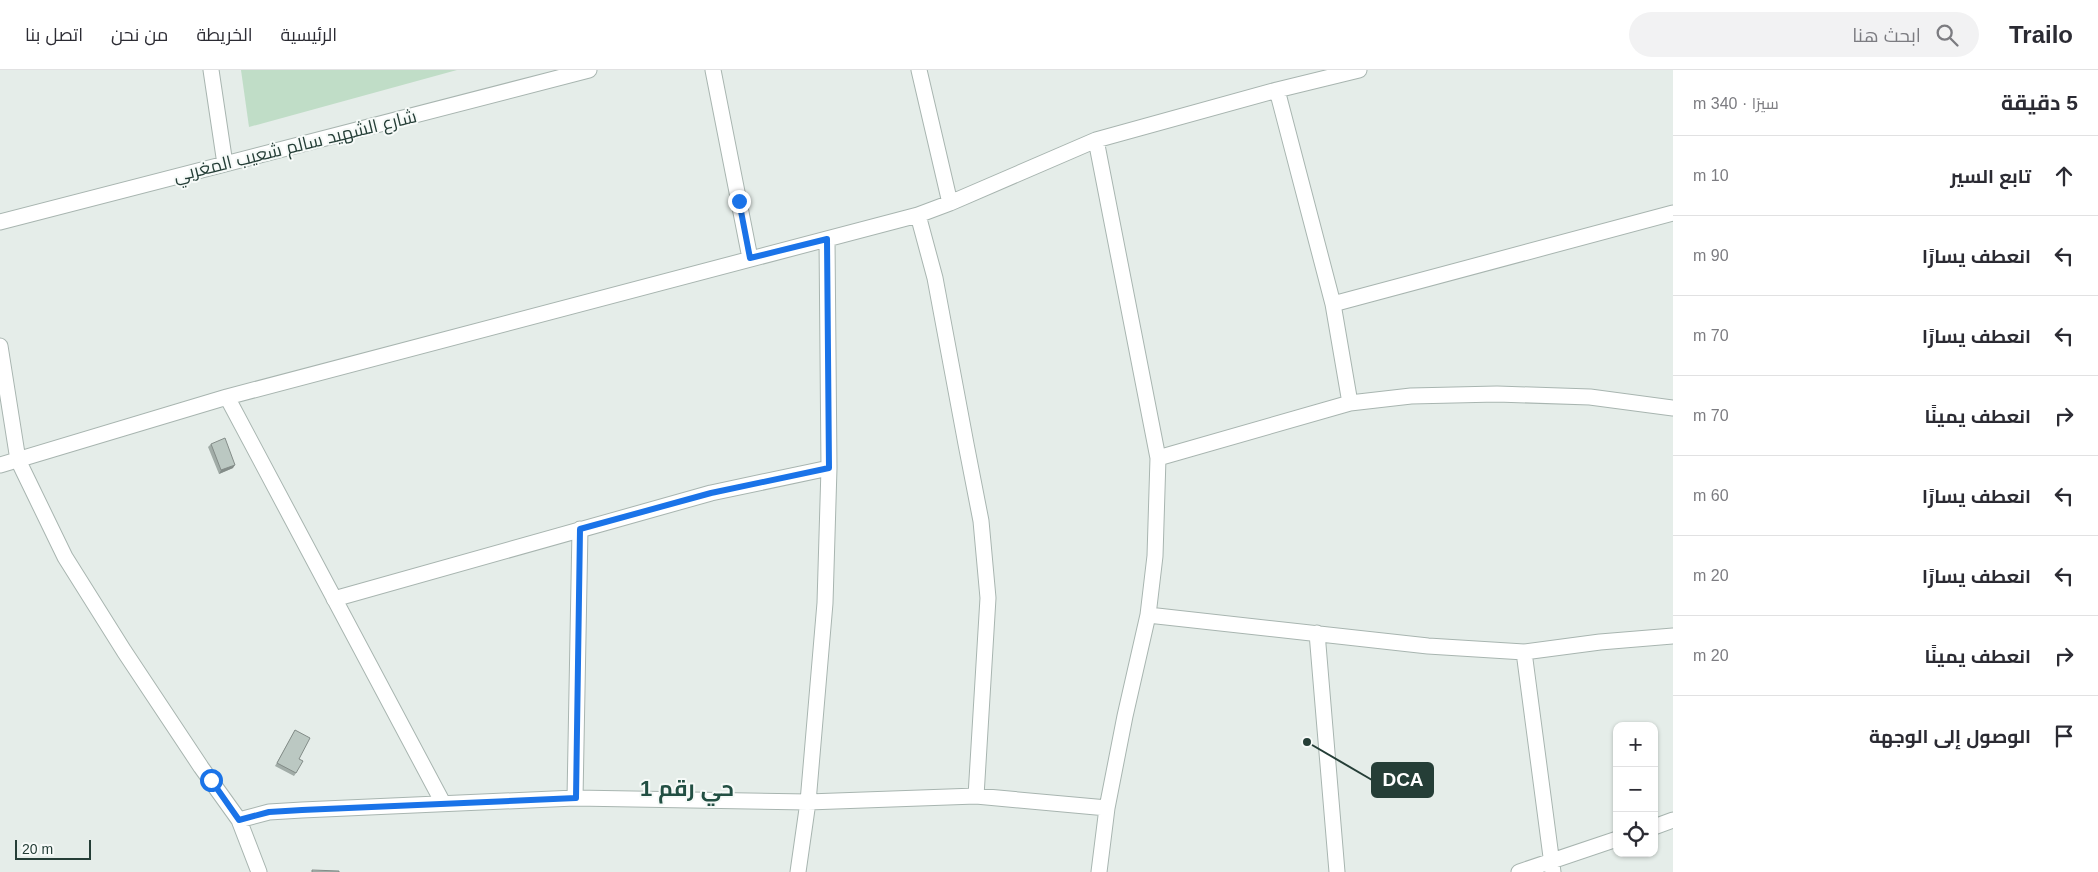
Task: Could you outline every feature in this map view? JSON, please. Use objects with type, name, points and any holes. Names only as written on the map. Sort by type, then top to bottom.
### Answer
[{"type":"street","points":[[211,70],[225,164]]},
{"type":"street","name":"شارع الشهيد سالم شعيب المغربي","points":[[0,222],[589,70]]},
{"type":"street","points":[[713,70],[750,258]]},
{"type":"street","points":[[919,70],[950,203]]},
{"type":"street","points":[[0,465],[227,397],[918,215],[1096,140],[1277,90],[1360,70]]},
{"type":"street","points":[[1277,90],[1333,304],[1350,403]]},
{"type":"street","points":[[1096,140],[1158,458],[1155,556],[1148,615],[1125,716],[1107,808],[1099,872]]},
{"type":"street","points":[[1333,304],[1673,213]]},
{"type":"street","points":[[918,215],[935,278],[981,521],[988,598],[976,796]]},
{"type":"street","points":[[798,872],[808,802],[825,603],[829,468],[827,239]]},
{"type":"street","points":[[0,346],[18,460],[65,557],[190,751],[239,820],[259,872]]},
{"type":"street","points":[[1158,458],[1350,403],[1411,396],[1497,394],[1590,397],[1673,408]]},
{"type":"street","points":[[227,397],[443,804]]},
{"type":"street","points":[[334,599],[711,493],[829,468]]},
{"type":"street","points":[[576,798],[580,529]]},
{"type":"street","points":[[1148,615],[1428,646],[1524,652],[1600,642],[1673,636]]},
{"type":"street","points":[[1317,633],[1337,872]]},
{"type":"street","points":[[1524,652],[1552,867]]},
{"type":"street","points":[[239,820],[269,812],[576,798],[808,802],[976,796],[1107,808]]},
{"type":"street","points":[[1658,826],[1673,820]]},
{"type":"street","points":[[1519,872],[1552,867],[1613,842]]},
{"type":"green space","points":[[241,70],[457,70],[249,127]]},
{"type":"building","points":[[225,438],[235,465],[221,470],[211,444]]},
{"type":"building","points":[[295,730],[310,738],[299,759],[303,761],[296,773],[277,763]]},
{"type":"building","points":[[312,870],[339,871],[339,872],[312,872]]},
{"type":"place","name":"DCA","points":[[1307,742]]},
{"type":"district","name":"حي رقم 1","points":[[687,788]]},
{"type":"route","points":[[211,780],[239,820],[269,812],[576,798],[580,529],[711,493],[829,468],[827,239],[750,258],[739,201]]}]
